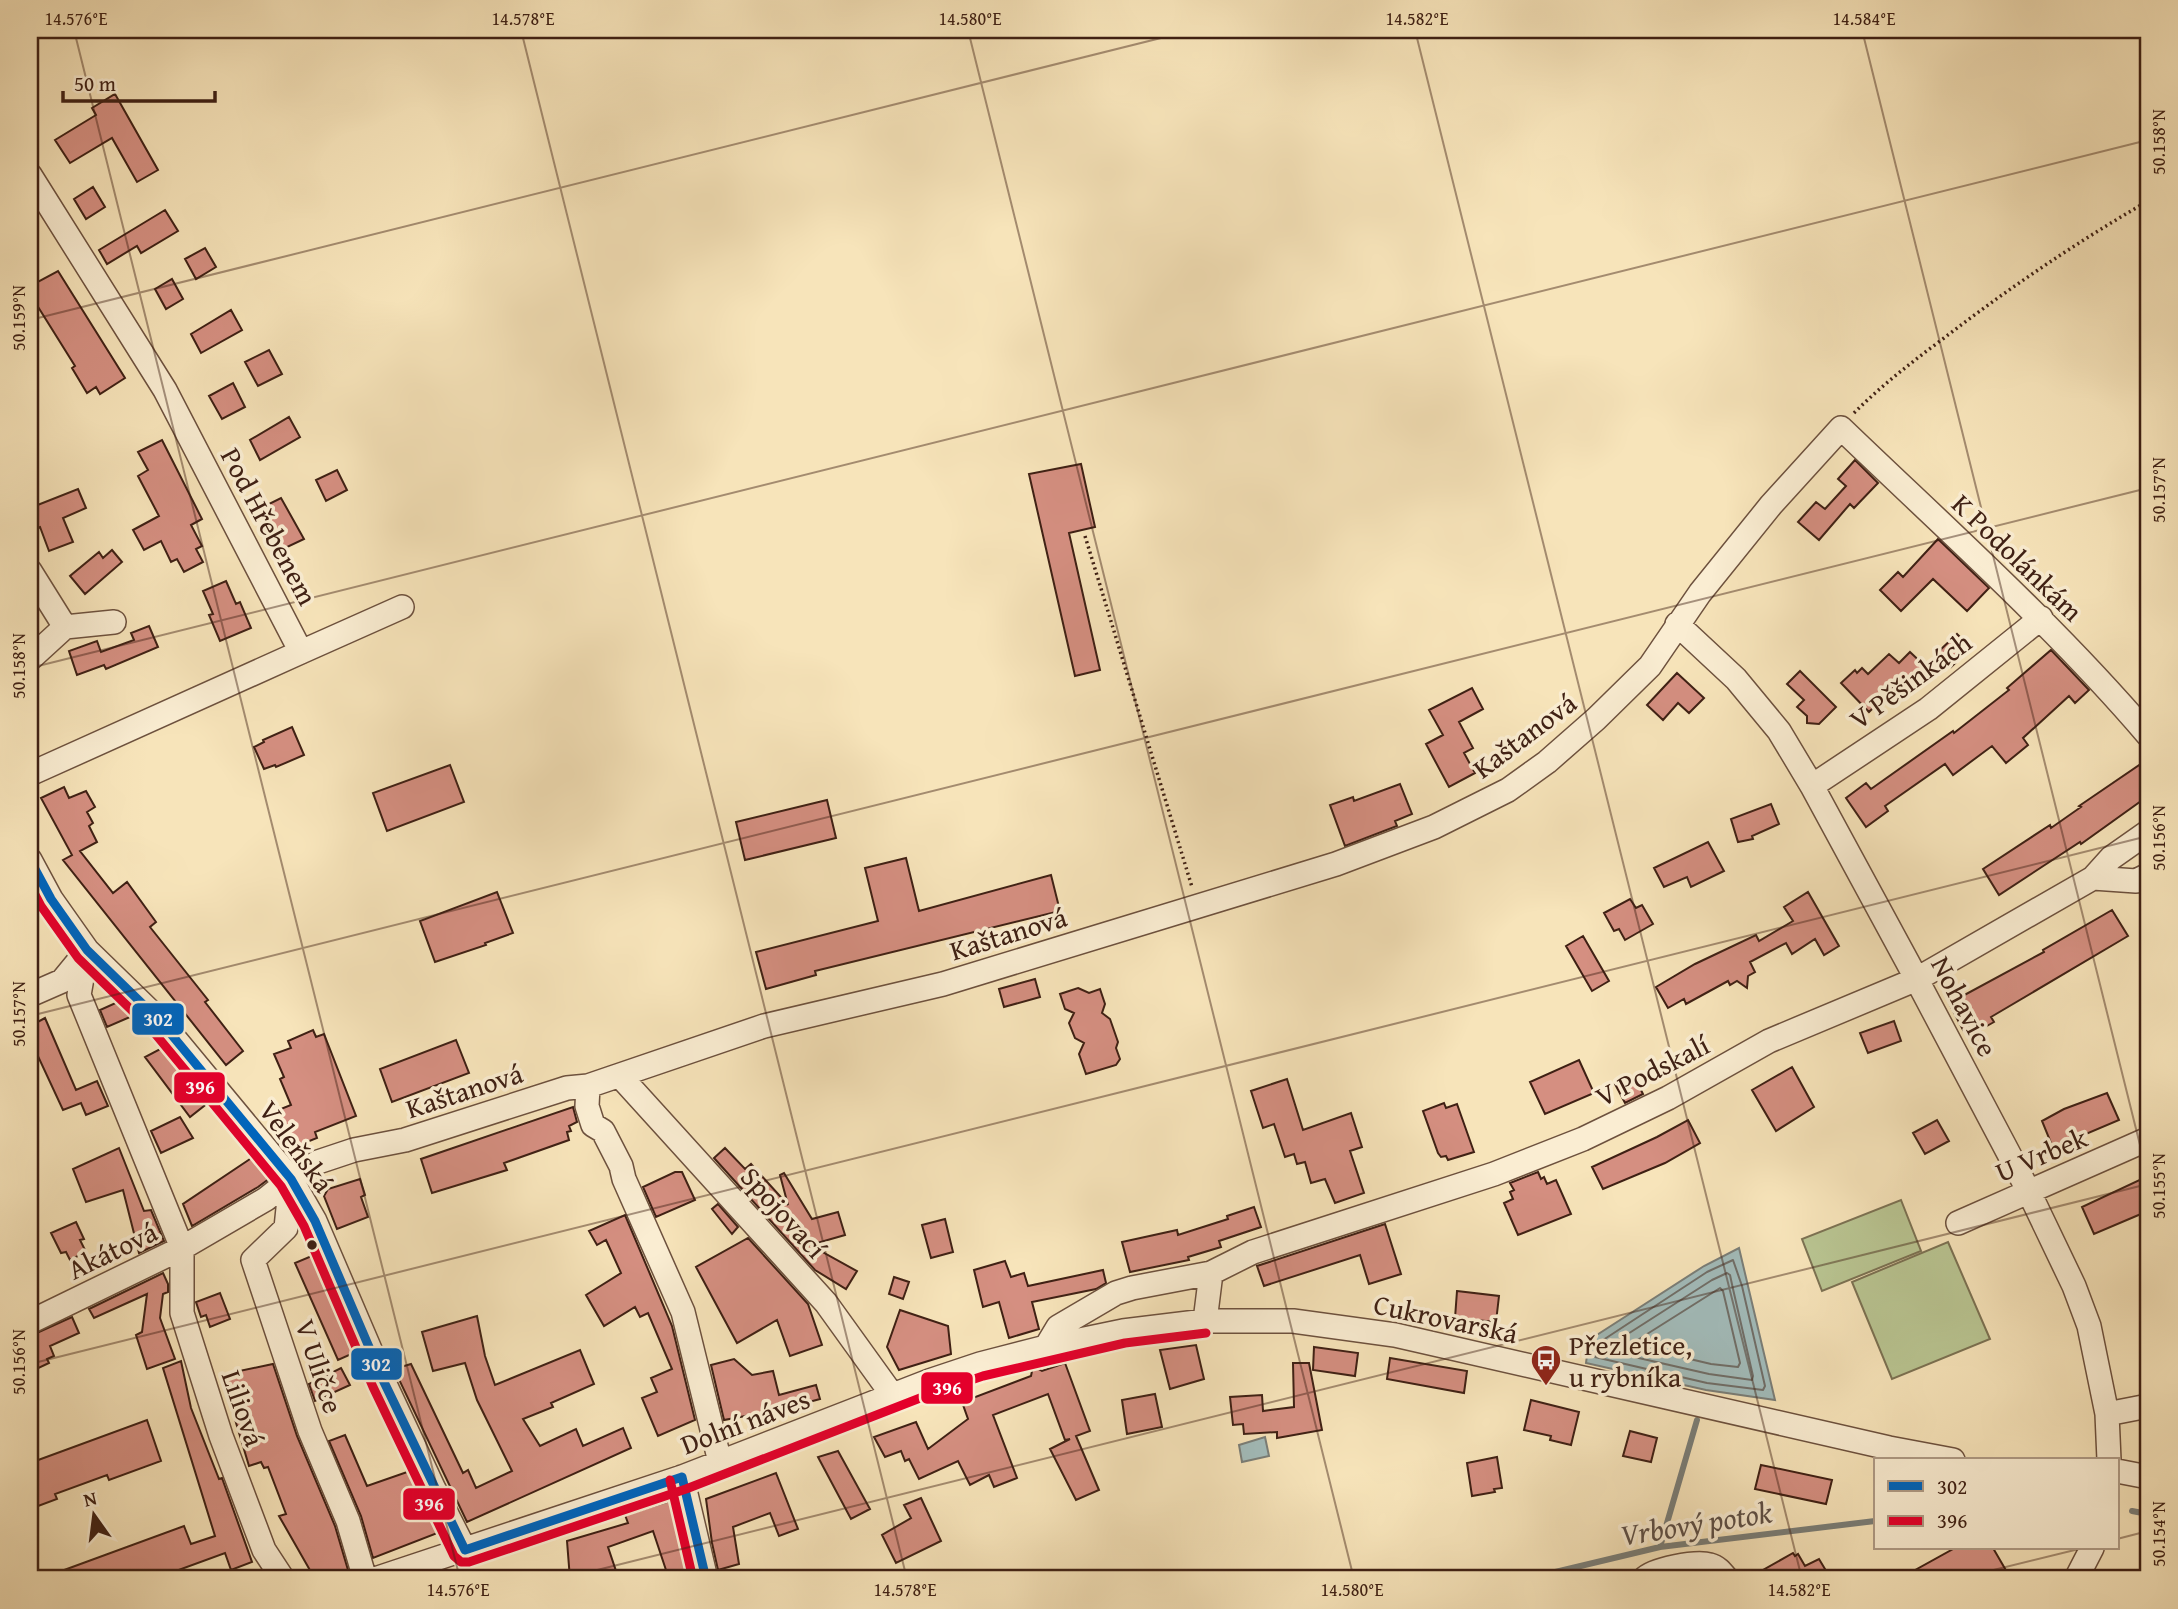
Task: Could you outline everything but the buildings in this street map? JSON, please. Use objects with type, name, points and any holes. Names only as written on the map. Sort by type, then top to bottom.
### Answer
[{"type":"street","name":"Pod Hřebenem","points":[[30,175],[165,390],[301,652],[30,774]]},
{"type":"street","name":"K Podolánkám","points":[[1841,428],[2041,618],[2108,688],[2148,735]]},
{"type":"street","name":"Kaštanová","points":[[182,1248],[266,1199],[318,1162],[354,1150],[405,1140],[567,1088],[588,1086],[764,1026],[943,984],[1383,848],[1434,827],[1508,790],[1547,762],[1597,719],[1650,666],[1677,624],[1771,505],[1841,428]]},
{"type":"street","points":[[30,571],[65,627]]},
{"type":"street","points":[[301,652],[402,607]]},
{"type":"street","name":"V Pěšinkách","points":[[1812,786],[1928,709],[2041,618]]},
{"type":"street","points":[[30,659],[65,627],[114,622]]},
{"type":"street","name":"Nohavice","points":[[1677,624],[1736,679],[1779,732],[1812,786],[1917,979],[2029,1192],[2074,1286],[2089,1326],[2107,1414],[2109,1458]]},
{"type":"street","points":[[2093,878],[2111,858],[2148,832]]},
{"type":"street","name":"Veleňská","points":[[30,860],[51,899],[88,950],[161,1022],[291,1179],[315,1221],[384,1382],[465,1549]]},
{"type":"street","points":[[2093,878],[2136,881],[2148,875]]},
{"type":"street","name":"V Podskalí","points":[[1046,1347],[1058,1327],[1116,1293],[1212,1273],[1253,1252],[1494,1174],[1583,1139],[1668,1098],[1769,1041],[1917,979],[2093,878]]},
{"type":"street","points":[[30,995],[62,981],[88,950]]},
{"type":"street","points":[[88,950],[79,995],[182,1248]]},
{"type":"street","name":"Spojovací","points":[[620,1076],[826,1303],[893,1396]]},
{"type":"street","points":[[588,1086],[587,1105],[593,1125],[603,1131],[621,1166],[624,1179],[683,1312],[720,1462]]},
{"type":"street","name":"U Vrbek","points":[[1958,1223],[2148,1139]]},
{"type":"street","name":"V Uličce","points":[[291,1179],[286,1227],[253,1261],[310,1431],[348,1521],[365,1579]]},
{"type":"street","name":"Akátová","points":[[30,1322],[182,1248]]},
{"type":"street","name":"Liliová","points":[[182,1248],[181,1313],[221,1436],[264,1550],[283,1579]]},
{"type":"street","points":[[1205,1321],[1212,1273]]},
{"type":"street","name":"Cukrovarská","points":[[1046,1347],[1123,1331],[1205,1321],[1293,1321],[1395,1335],[1942,1458]]},
{"type":"street","name":"Dolní náves","points":[[375,1579],[682,1477],[980,1364],[1046,1347]]},
{"type":"street","points":[[2107,1414],[2148,1406]]},
{"type":"street","points":[[2118,1471],[2148,1477]]},
{"type":"street","points":[[682,1477],[706,1579]]},
{"type":"street","points":[[2076,1579],[2091,1550]]},
{"type":"street","points":[[1644,1579],[1650,1573],[1699,1564],[1711,1565],[1727,1579]]},
{"type":"path","points":[[1841,428],[1874,393],[1969,318],[2148,201]]},
{"type":"path","points":[[1085,536],[1197,906]]},
{"type":"green space","points":[[1901,1200],[1921,1251],[1822,1291],[1802,1239]]},
{"type":"green space","points":[[1948,1242],[1990,1339],[1892,1379],[1852,1282]]},
{"type":"water","points":[[1739,1248],[1775,1400],[1706,1390],[1586,1363],[1589,1340],[1704,1266]]},
{"type":"water","points":[[1265,1437],[1269,1456],[1242,1462],[1239,1445]]},
{"type":"waterway","points":[[1660,1547],[1697,1420]]},
{"type":"waterway","name":"Vrbový potok","points":[[2132,1511],[2148,1514]]},
{"type":"waterway","name":"Vrbový potok","points":[[1526,1579],[1660,1547],[1874,1521]]},
{"type":"transit line","name":"302","points":[[30,860],[51,899],[87,950],[161,1022],[291,1179],[315,1221],[384,1382],[465,1550]]},
{"type":"transit line","name":"396","points":[[30,885],[41,906],[78,958],[152,1030],[281,1186],[304,1226],[373,1387],[454,1556],[461,1562],[469,1562],[686,1489],[983,1376],[1125,1343],[1206,1333]]},
{"type":"transit line","name":"302","points":[[682,1477],[706,1579]]},
{"type":"transit line","name":"302","points":[[465,1550],[682,1477]]},
{"type":"transit line","name":"396","points":[[670,1480],[693,1579]]},
{"type":"place","name":"Přezletice, u rybníka","points":[[1546,1387]]}]
